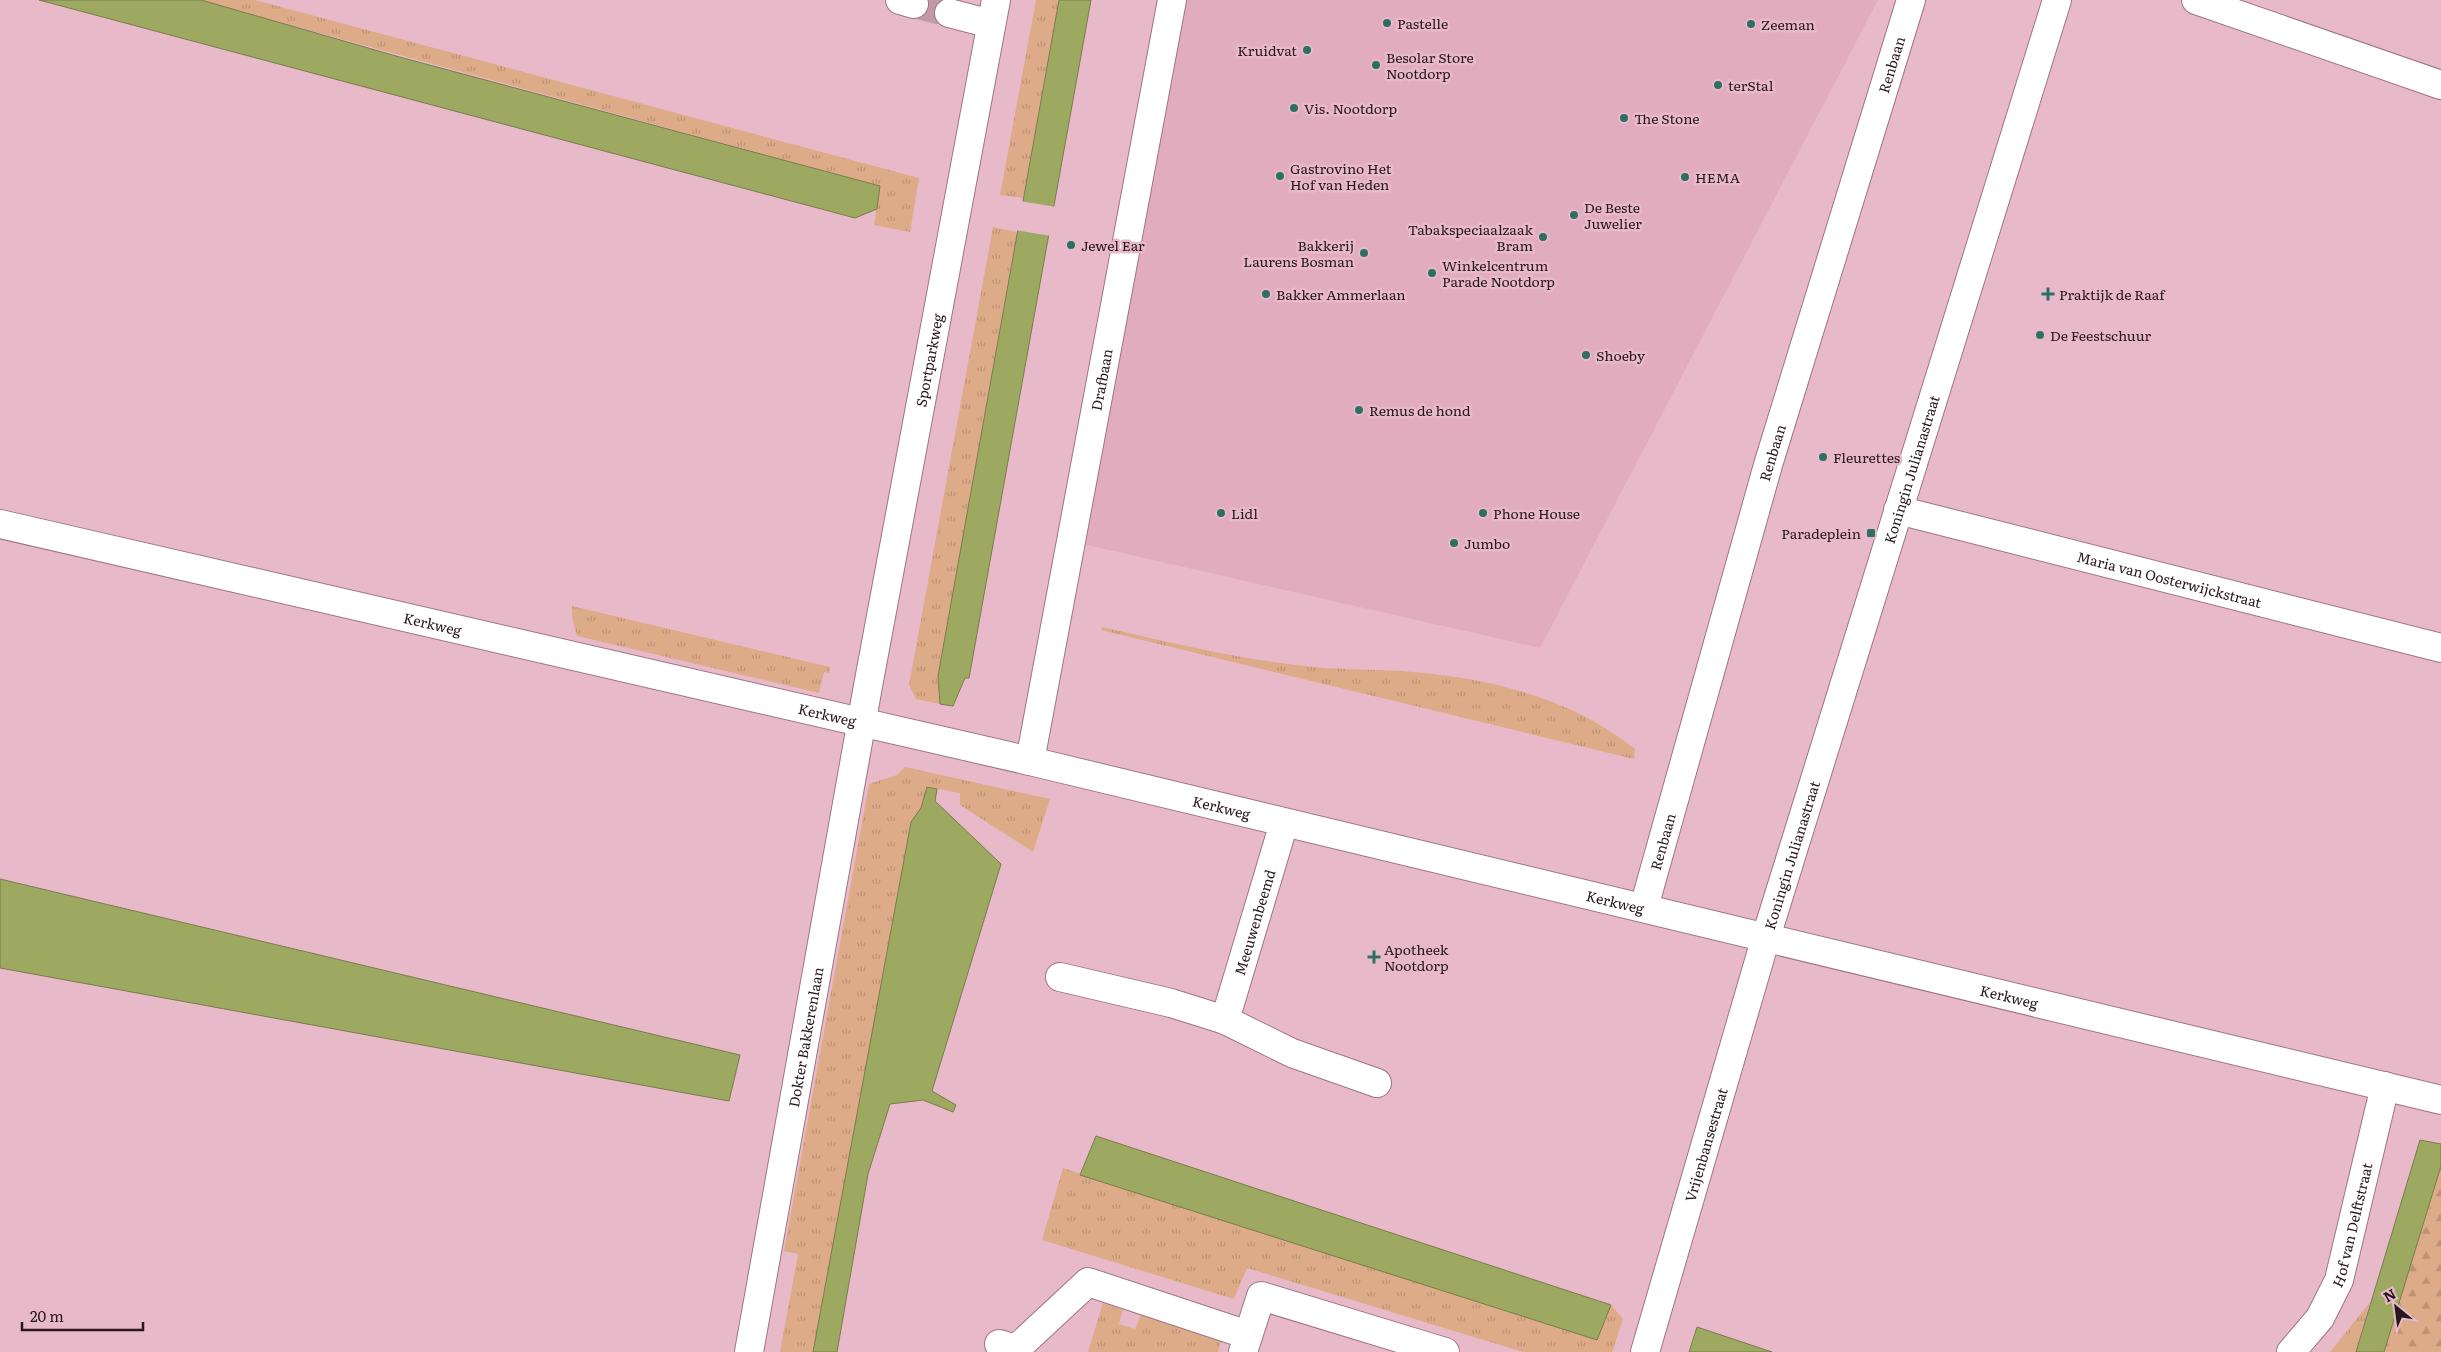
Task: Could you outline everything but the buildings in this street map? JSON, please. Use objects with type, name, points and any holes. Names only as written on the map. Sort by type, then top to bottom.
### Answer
[{"type":"street","name":"Drafbaan","points":[[1030,761],[1172,0]]},
{"type":"street","name":"Renbaan","points":[[1644,907],[1768,466],[1911,0]]},
{"type":"street","name":"Koningin Julianastraat","points":[[1766,936],[2057,0]]},
{"type":"street","points":[[2196,0],[2441,85]]},
{"type":"street","points":[[948,13],[993,12]]},
{"type":"street","name":"Sportparkweg","points":[[862,722],[993,12]]},
{"type":"street","name":"Maria van Oosterwijckstraat","points":[[1898,510],[2441,648]]},
{"type":"street","name":"Kerkweg","points":[[0,524],[1030,761],[1284,823],[1766,936],[2441,1100]]},
{"type":"street","name":"Dokter Bakkerenlaan","points":[[749,1352],[862,722]]},
{"type":"street","name":"Meeuwenbeemd","points":[[1226,1020],[1284,823]]},
{"type":"street","name":"Vrijenbansestraat","points":[[1645,1352],[1766,936]]},
{"type":"street","points":[[1060,977],[1171,1003],[1226,1020],[1292,1053],[1376,1083]]},
{"type":"street","name":"Hof van Delftstraat","points":[[2291,1352],[2320,1318],[2339,1280],[2385,1086]]},
{"type":"street","points":[[998,1344],[1016,1349],[1088,1282],[1246,1344],[1261,1296],[1446,1352]]},
{"type":"shaded area","points":[[39,0],[201,0],[396,56],[880,186],[877,209],[855,218]]},
{"type":"shaded area","points":[[1059,0],[1091,0],[969,678],[965,678],[953,706],[940,704],[938,676]]},
{"type":"shaded area","name":"Winkelcentrum Parade Nootdorp","points":[[1179,0],[1878,0],[1540,648],[1078,543]]},
{"type":"shaded area","points":[[927,787],[937,789],[935,801],[1001,864],[932,1091],[956,1105],[953,1112],[923,1100],[890,1104],[868,1174],[837,1352],[813,1352],[911,822],[921,808]]},
{"type":"shaded area","points":[[0,879],[740,1055],[729,1101],[0,968]]},
{"type":"shaded area","points":[[1096,1136],[1611,1305],[1597,1340],[1080,1175]]},
{"type":"shaded area","points":[[2420,1140],[2441,1144],[2441,1166],[2384,1352],[2356,1352]]},
{"type":"shaded area","points":[[1697,1327],[1772,1352],[1689,1352]]},
{"type":"green space","points":[[198,0],[255,0],[919,178],[910,232],[874,225],[880,186]]},
{"type":"green space","points":[[1036,0],[1059,0],[1023,198],[1000,195]]},
{"type":"green space","points":[[993,227],[1017,232],[938,676],[940,704],[916,699],[909,685]]},
{"type":"green space","points":[[572,606],[830,667],[829,673],[824,672],[819,693],[577,636],[572,618]]},
{"type":"green space","points":[[1102,627],[1207,650],[1287,664],[1432,674],[1495,684],[1525,692],[1582,715],[1635,749],[1634,759],[1101,630]]},
{"type":"green space","points":[[905,767],[1050,799],[1033,852],[960,805],[960,793],[927,787],[921,808],[911,822],[813,1352],[780,1352],[798,1254],[784,1251],[869,784],[897,775]]},
{"type":"green space","points":[[2441,1166],[2441,1352],[2384,1352]]},
{"type":"green space","points":[[1063,1168],[1597,1339],[1611,1305],[1623,1319],[1612,1352],[1523,1352],[1247,1268],[1234,1299],[1042,1240]]},
{"type":"green space","points":[[2370,1302],[2356,1352],[2330,1352]]},
{"type":"green space","points":[[1103,1303],[1123,1310],[1119,1324],[1135,1329],[1141,1314],[1222,1337],[1218,1352],[1088,1352]]},
{"type":"pier","points":[[1020,201],[1056,207],[1051,236],[1015,230]]},
{"type":"tunnel","points":[[914,4],[949,13]]},
{"type":"place","name":"Pastelle","points":[[1387,23]]},
{"type":"place","name":"Zeeman","points":[[1751,24]]},
{"type":"place","name":"Kruidvat","points":[[1307,50]]},
{"type":"place","name":"Besolar Store Nootdorp","points":[[1376,65]]},
{"type":"place","name":"terStal","points":[[1718,85]]},
{"type":"place","name":"Vis. Nootdorp","points":[[1294,108]]},
{"type":"place","name":"The Stone","points":[[1624,118]]},
{"type":"place","name":"Gastrovino Het Hof van Heden","points":[[1280,176]]},
{"type":"place","name":"HEMA","points":[[1685,177]]},
{"type":"place","name":"De Beste Juwelier","points":[[1574,215]]},
{"type":"place","name":"Tabakspeciaalzaak Bram","points":[[1543,237]]},
{"type":"place","name":"Jewel Ear","points":[[1071,245]]},
{"type":"place","name":"Bakkerij Laurens Bosman","points":[[1364,253]]},
{"type":"place","name":"Winkelcentrum Parade Nootdorp","points":[[1432,273]]},
{"type":"place","name":"Bakker Ammerlaan","points":[[1266,294]]},
{"type":"place","name":"Praktijk de Raaf","points":[[2048,294]]},
{"type":"place","name":"De Feestschuur","points":[[2040,335]]},
{"type":"place","name":"Shoeby","points":[[1586,355]]},
{"type":"place","name":"Remus de hond","points":[[1359,410]]},
{"type":"place","name":"Fleurettes","points":[[1823,457]]},
{"type":"place","name":"Lidl","points":[[1221,513]]},
{"type":"place","name":"Phone House","points":[[1483,513]]},
{"type":"place","name":"Paradeplein","points":[[1871,533]]},
{"type":"place","name":"Jumbo","points":[[1454,543]]},
{"type":"place","name":"Apotheek Nootdorp","points":[[1374,957]]}]
